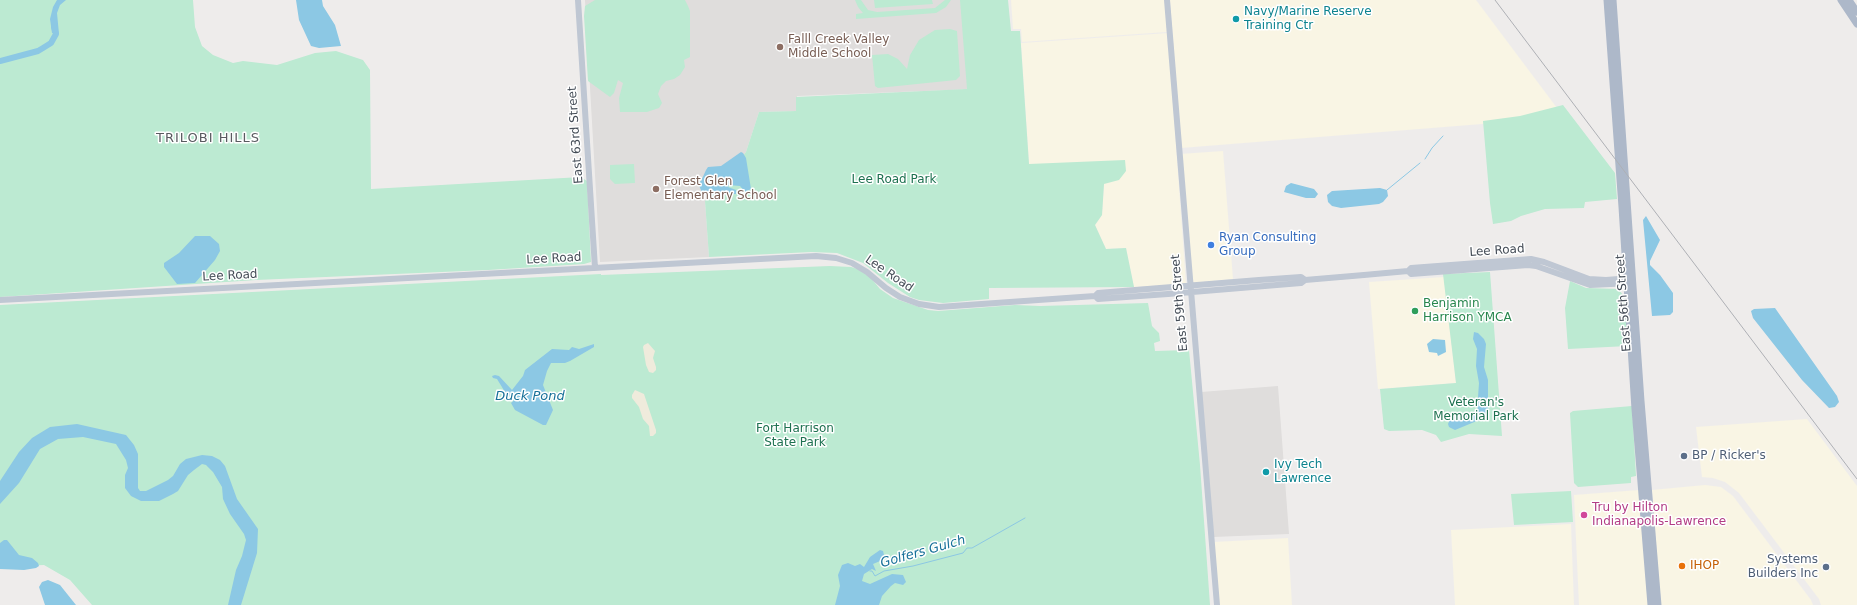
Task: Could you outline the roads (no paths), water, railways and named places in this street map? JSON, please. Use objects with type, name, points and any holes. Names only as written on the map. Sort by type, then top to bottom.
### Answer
[{"type":"main road","name":"East 56th Street","points":[[1606,0],[1622,207],[1630,281],[1658,605]]},
{"type":"main road","name":"East 56th Street","points":[[1613,0],[1628,215],[1634,399],[1652,605]]},
{"type":"main road","points":[[1841,0],[1857,24]]},
{"type":"main road","points":[[1848,0],[1857,12]]},
{"type":"main road","points":[[1634,399],[1638,402],[1644,440]]},
{"type":"main road","points":[[1648,563],[1652,571],[1654,588],[1657,590]]},
{"type":"street","name":"East 63rd Street","points":[[578,0],[595,268]]},
{"type":"street","name":"East 59th Street","points":[[1167,0],[1217,605]]},
{"type":"street","name":"Lee Road","points":[[0,300],[821,256],[839,258],[855,264],[896,294],[912,302],[929,306],[949,307],[1095,296],[1098,299],[1190,289],[1301,283],[1305,280],[1408,272],[1411,268],[1531,259],[1544,262],[1589,280],[1630,281]]},
{"type":"water","points":[[57,0],[66,0],[60,5],[57,13],[59,34],[52,33],[50,19],[53,7]]},
{"type":"water","points":[[296,0],[322,0],[323,6],[335,25],[341,46],[319,48],[311,46],[299,20]]},
{"type":"water","points":[[741,152],[746,158],[751,189],[745,192],[740,186],[729,185],[728,187],[736,190],[736,194],[703,195],[698,183],[701,181],[708,167],[721,166]]},
{"type":"water","points":[[1291,183],[1314,189],[1318,194],[1315,198],[1306,198],[1284,192],[1286,186]]},
{"type":"water","points":[[1380,188],[1387,190],[1388,196],[1379,204],[1341,208],[1332,206],[1328,202],[1327,195],[1332,191]]},
{"type":"water","points":[[1646,216],[1660,240],[1650,261],[1650,265],[1660,275],[1673,293],[1673,312],[1670,315],[1652,316],[1643,220]]},
{"type":"water","points":[[195,236],[210,236],[219,244],[220,251],[215,260],[195,283],[177,284],[164,267],[164,263],[179,253]]},
{"type":"water","points":[[1775,308],[1837,396],[1839,402],[1835,407],[1829,408],[1802,380],[1753,318],[1751,311],[1754,309]]},
{"type":"water","points":[[1474,332],[1478,333],[1484,339],[1486,344],[1484,367],[1488,380],[1488,413],[1484,418],[1455,430],[1449,427],[1448,424],[1451,417],[1477,412],[1479,383],[1476,366],[1477,349],[1473,339]]},
{"type":"water","points":[[1433,339],[1445,340],[1446,352],[1438,356],[1437,353],[1429,352],[1427,344]]},
{"type":"water","name":"Duck Pond","points":[[594,344],[594,347],[570,361],[565,363],[551,363],[543,385],[553,410],[546,425],[543,425],[515,410],[511,403],[514,400],[505,392],[497,379],[493,378],[492,376],[499,376],[512,390],[523,376],[525,370],[552,349],[569,350],[572,347],[579,349]]},
{"type":"water","points":[[77,424],[126,435],[134,445],[138,454],[138,488],[140,491],[146,491],[168,480],[173,476],[180,464],[186,459],[202,455],[212,456],[220,460],[225,466],[237,499],[258,529],[257,553],[241,605],[228,605],[236,570],[242,556],[246,540],[244,534],[230,514],[223,499],[222,487],[213,472],[206,465],[202,464],[188,475],[178,491],[173,494],[159,501],[141,501],[131,496],[125,488],[125,475],[128,468],[126,460],[116,444],[83,437],[58,439],[40,449],[19,483],[0,504],[0,481],[19,452],[32,438],[50,427]]},
{"type":"water","points":[[7,540],[19,555],[32,558],[38,563],[39,566],[24,570],[0,569],[0,543]]},
{"type":"water","points":[[880,550],[883,551],[885,559],[873,564],[876,571],[872,569],[864,574],[862,581],[870,584],[892,574],[903,575],[906,582],[903,585],[895,583],[891,586],[882,596],[879,605],[835,605],[840,586],[838,575],[842,565],[848,563],[855,566],[860,564],[864,567],[870,557]]},
{"type":"water","points":[[48,580],[60,585],[76,605],[45,605],[39,587],[42,582]]},
{"type":"waterway","points":[[0,61],[38,51],[51,43],[56,34],[54,27]]},
{"type":"waterway","points":[[1425,159],[1432,148],[1443,136]]},
{"type":"waterway","points":[[1387,190],[1420,163]]},
{"type":"waterway","name":"Golfers Gulch","points":[[870,571],[872,571],[875,576],[884,571],[913,566],[963,553],[967,548],[972,548],[1025,518]]},
{"type":"railway","points":[[1495,0],[1857,479]]},
{"type":"place","name":"Navy/Marine Reserve Training Ctr","points":[[1236,19]]},
{"type":"place","name":"Falll Creek Valley Middle School","points":[[780,47]]},
{"type":"place","name":"Forest Glen Elementary School","points":[[656,189]]},
{"type":"place","name":"Ryan Consulting Group","points":[[1211,245]]},
{"type":"place","name":"Benjamin Harrison YMCA","points":[[1415,311]]},
{"type":"place","name":"BP / Ricker's","points":[[1684,456]]},
{"type":"place","name":"Ivy Tech Lawrence","points":[[1266,472]]},
{"type":"place","name":"Tru by Hilton Indianapolis-Lawrence","points":[[1584,515]]},
{"type":"place","name":"IHOP","points":[[1682,566]]},
{"type":"place","name":"Systems Builders Inc","points":[[1826,567]]},
{"type":"district","name":"TRILOBI HILLS","points":[[208,139]]},
{"type":"park label","name":"Lee Road Park","points":[[894,180]]},
{"type":"park label","name":"Veteran's Memorial Park","points":[[1476,410]]},
{"type":"park label","name":"Fort Harrison State Park","points":[[795,436]]}]
